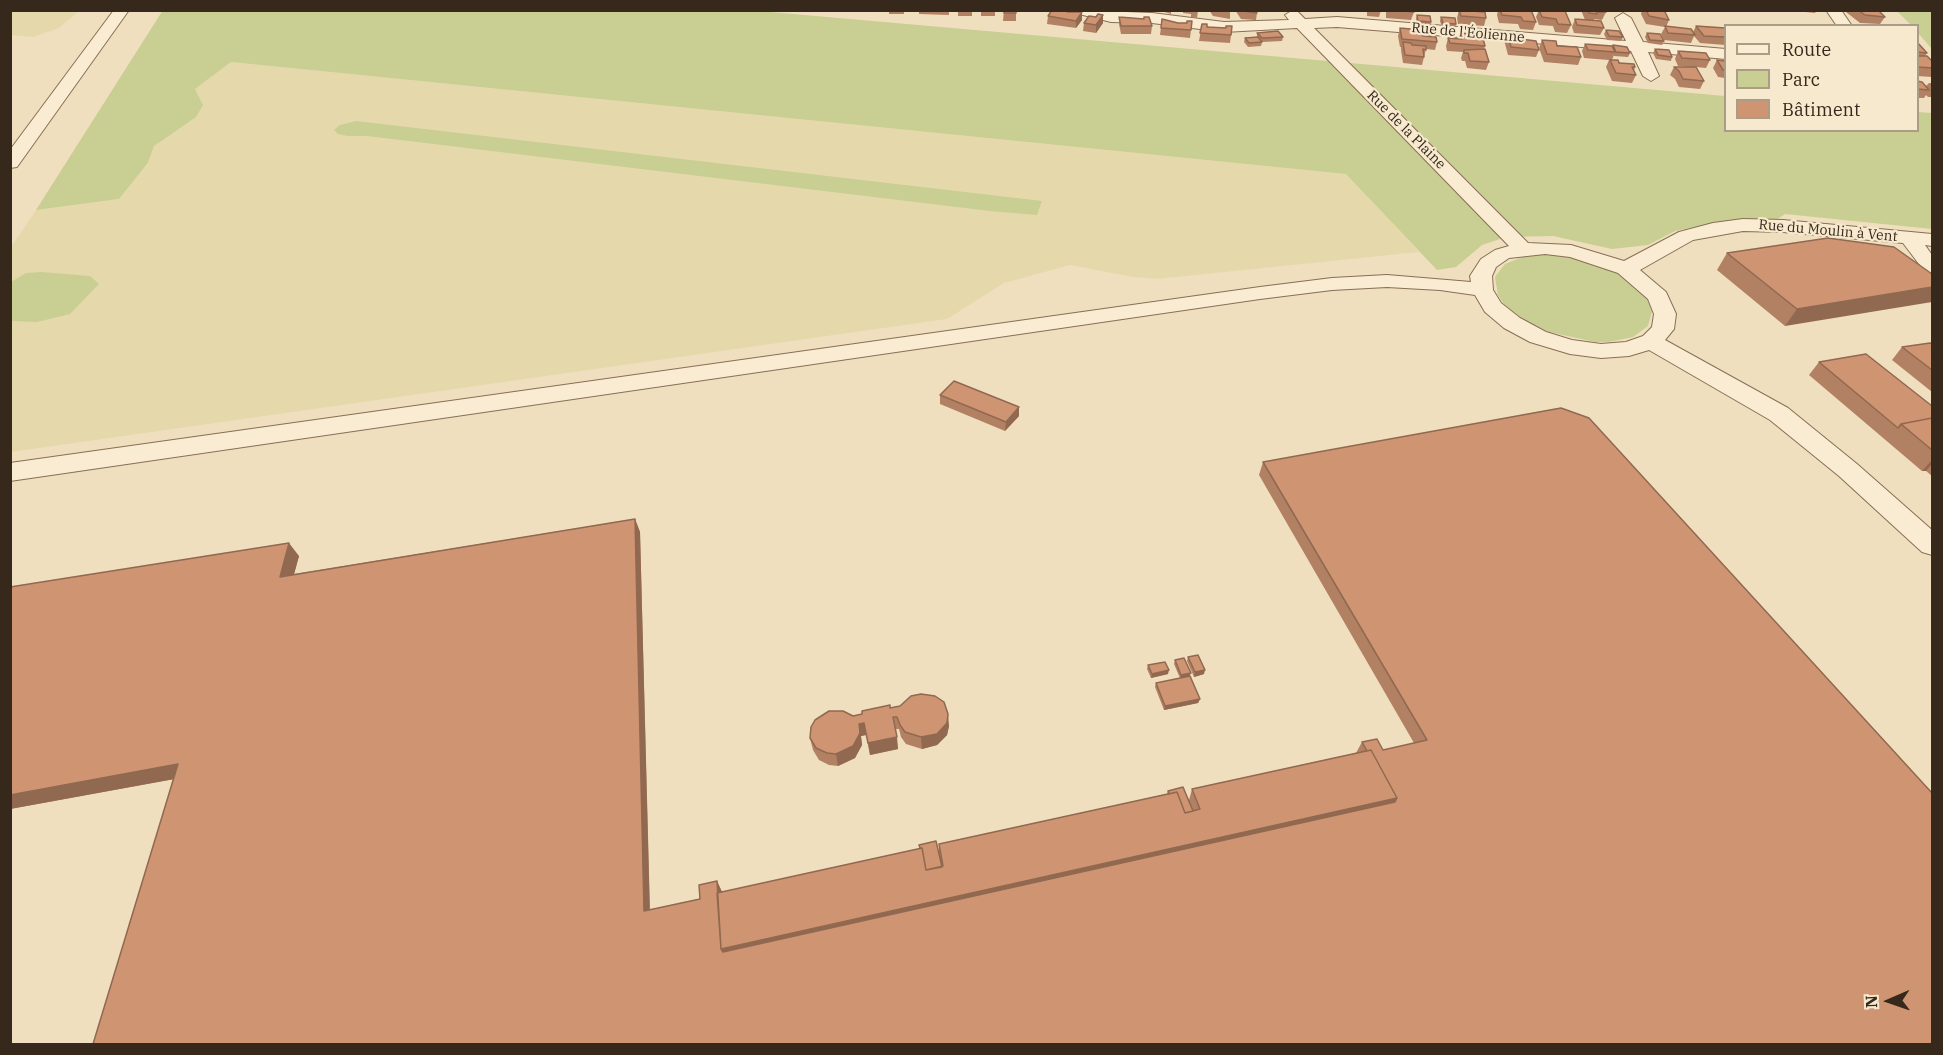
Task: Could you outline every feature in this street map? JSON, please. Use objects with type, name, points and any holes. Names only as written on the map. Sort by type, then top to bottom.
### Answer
[{"type":"street","points":[[10,163],[122,10]]},
{"type":"street","name":"Rue de l'Éolienne","points":[[1080,10],[1111,17],[1152,18],[1224,27],[1294,17],[1724,54]]},
{"type":"street","points":[[1833,10],[1844,24]]},
{"type":"street","name":"Rue de la Plaine","points":[[1294,17],[1523,249]]},
{"type":"street","points":[[1623,18],[1651,76]]},
{"type":"street","name":"Rue du Moulin à Vent","points":[[1625,269],[1686,236],[1743,225],[1783,226],[1932,240]]},
{"type":"street","points":[[1909,238],[1932,268]]},
{"type":"street","points":[[1545,248],[1571,251],[1625,269],[1658,297],[1665,314],[1663,329],[1651,341],[1629,349],[1601,351],[1570,347],[1539,338],[1512,324],[1493,307],[1482,290],[1481,276],[1488,263],[1502,254],[1523,249],[1545,248]]},
{"type":"street","points":[[10,472],[1270,291],[1387,281],[1440,284],[1482,290]]},
{"type":"street","points":[[1651,341],[1779,414],[1848,470],[1932,545]]},
{"type":"shaded area","points":[[10,11],[79,11],[59,28],[33,37],[11,35]]},
{"type":"shaded area","points":[[231,62],[1347,174],[1419,252],[1157,279],[1133,277],[1070,265],[1004,283],[947,319],[11,452],[11,247],[36,210],[119,199],[148,164],[154,146],[171,132],[195,89]]},
{"type":"green space","points":[[163,10],[759,11],[1724,96],[1724,132],[1919,132],[1919,112],[1932,113],[1932,229],[1785,214],[1776,220],[1714,223],[1675,231],[1648,245],[1612,249],[1553,236],[1506,237],[1482,245],[1456,267],[1437,270],[1346,174],[231,62],[195,89],[203,105],[196,117],[154,146],[148,163],[119,199],[36,210]]},
{"type":"green space","points":[[1897,11],[1932,11],[1932,49],[1919,34],[1919,24],[1910,24]]},
{"type":"green space","points":[[356,121],[1042,201],[1037,215],[990,211],[367,136],[348,136],[338,134],[334,130],[340,125]]},
{"type":"green space","points":[[1539,254],[1568,256],[1613,270],[1645,295],[1650,303],[1652,311],[1648,326],[1633,337],[1609,342],[1595,342],[1549,332],[1523,319],[1504,304],[1498,295],[1495,277],[1505,264],[1525,256]]},
{"type":"green space","points":[[26,273],[90,276],[99,284],[70,314],[37,322],[11,321],[11,282]]},
{"type":"building","points":[[1004,10],[1016,10],[1016,13],[1004,13]]},
{"type":"building","points":[[1052,10],[1082,12],[1076,21],[1048,16]]},
{"type":"building","points":[[1255,10],[1257,13],[1243,11]]},
{"type":"building","points":[[1459,10],[1485,12],[1486,18],[1461,16]]},
{"type":"building","points":[[1500,10],[1531,10],[1536,22],[1523,21],[1521,17],[1502,15]]},
{"type":"building","points":[[1539,10],[1565,11],[1571,25],[1558,24],[1556,19],[1542,17]]},
{"type":"building","points":[[1587,10],[1605,10],[1606,12],[1596,12],[1597,14],[1589,13]]},
{"type":"building","points":[[1646,10],[1664,10],[1669,20],[1649,16]]},
{"type":"building","points":[[1858,10],[1878,10],[1885,17],[1865,15]]},
{"type":"building","points":[[1098,14],[1103,15],[1096,25],[1084,23],[1089,16],[1096,17]]},
{"type":"building","points":[[1417,15],[1430,16],[1431,22],[1418,21]]},
{"type":"building","points":[[1119,17],[1144,19],[1144,17],[1149,17],[1152,26],[1121,26]]},
{"type":"building","points":[[1441,17],[1455,18],[1456,24],[1443,23]]},
{"type":"building","points":[[1162,19],[1178,23],[1192,21],[1191,30],[1161,28]]},
{"type":"building","points":[[1575,19],[1601,21],[1604,28],[1577,25]]},
{"type":"building","points":[[1202,24],[1207,24],[1207,27],[1232,26],[1231,35],[1200,33]]},
{"type":"building","points":[[1665,26],[1691,29],[1695,35],[1668,33]]},
{"type":"building","points":[[1696,26],[1724,28],[1724,37],[1704,36]]},
{"type":"building","points":[[1400,28],[1421,30],[1423,36],[1436,37],[1437,42],[1402,39]]},
{"type":"building","points":[[1606,30],[1619,31],[1623,37],[1609,36]]},
{"type":"building","points":[[1278,31],[1283,37],[1262,38],[1257,33]]},
{"type":"building","points":[[1461,33],[1482,35],[1485,46],[1450,43],[1448,38],[1462,39]]},
{"type":"building","points":[[1507,33],[1519,34],[1521,39],[1536,41],[1539,50],[1511,47]]},
{"type":"building","points":[[1647,33],[1660,34],[1664,41],[1650,40]]},
{"type":"building","points":[[1258,37],[1262,42],[1249,43],[1245,38]]},
{"type":"building","points":[[1542,40],[1556,41],[1557,46],[1577,47],[1581,57],[1547,54]]},
{"type":"building","points":[[1403,42],[1426,46],[1426,50],[1423,49],[1424,57],[1405,55]]},
{"type":"building","points":[[1585,44],[1612,46],[1615,52],[1588,50]]},
{"type":"building","points":[[1919,44],[1927,53],[1919,52]]},
{"type":"building","points":[[1613,45],[1627,47],[1630,53],[1616,52]]},
{"type":"building","points":[[1485,49],[1489,62],[1470,61],[1468,53],[1464,53],[1464,50]]},
{"type":"building","points":[[1655,49],[1669,50],[1672,57],[1658,55]]},
{"type":"building","points":[[1678,51],[1706,53],[1710,60],[1682,58]]},
{"type":"building","points":[[1919,56],[1927,56],[1932,61],[1932,68],[1919,67]]},
{"type":"building","points":[[1610,60],[1634,64],[1635,67],[1632,67],[1636,75],[1616,73]]},
{"type":"building","points":[[1717,60],[1724,61],[1723,70]]},
{"type":"building","points":[[1674,67],[1696,67],[1704,81],[1683,79]]},
{"type":"building","points":[[1919,81],[1922,82],[1929,90],[1919,89]]},
{"type":"building","points":[[1828,238],[1894,247],[1932,274],[1932,287],[1797,309],[1727,253]]},
{"type":"building","points":[[1932,344],[1932,370],[1902,347]]},
{"type":"building","points":[[1866,354],[1932,406],[1932,418],[1901,424],[1898,428],[1819,362]]},
{"type":"building","points":[[954,381],[1019,407],[1006,422],[940,395]]},
{"type":"building","points":[[1561,408],[1589,418],[1932,793],[1932,1044],[93,1044],[178,764],[10,795],[10,587],[289,543],[280,577],[635,519],[644,911],[700,899],[699,885],[717,881],[723,952],[1395,802],[1397,798],[1371,750],[1367,751],[1362,742],[1377,739],[1383,750],[1427,740],[1263,462]]},
{"type":"building","points":[[1932,418],[1932,450],[1901,424]]},
{"type":"building","points":[[1198,655],[1205,670],[1195,672],[1188,657]]},
{"type":"building","points":[[1184,658],[1191,673],[1181,675],[1175,660]]},
{"type":"building","points":[[1165,662],[1169,670],[1152,674],[1148,665]]},
{"type":"building","points":[[1190,676],[1200,699],[1165,706],[1156,683]]},
{"type":"building","points":[[921,694],[935,696],[944,702],[948,714],[947,723],[937,734],[921,737],[905,732],[897,717],[893,717],[897,737],[868,743],[864,723],[859,724],[860,733],[853,746],[836,754],[816,748],[810,738],[811,727],[815,720],[829,711],[843,711],[853,716],[862,714],[862,711],[890,705],[890,708],[900,706],[911,696]]},
{"type":"building","points":[[1371,750],[1397,798],[721,949],[717,893],[922,848],[926,870],[943,866],[939,844],[1177,792],[1185,813],[1200,809],[1192,789]]},
{"type":"building","points":[[1183,787],[1193,811],[1185,813],[1177,792],[1169,794],[1168,791]]},
{"type":"building","points":[[936,841],[942,867],[926,870],[922,848],[919,845]]}]
